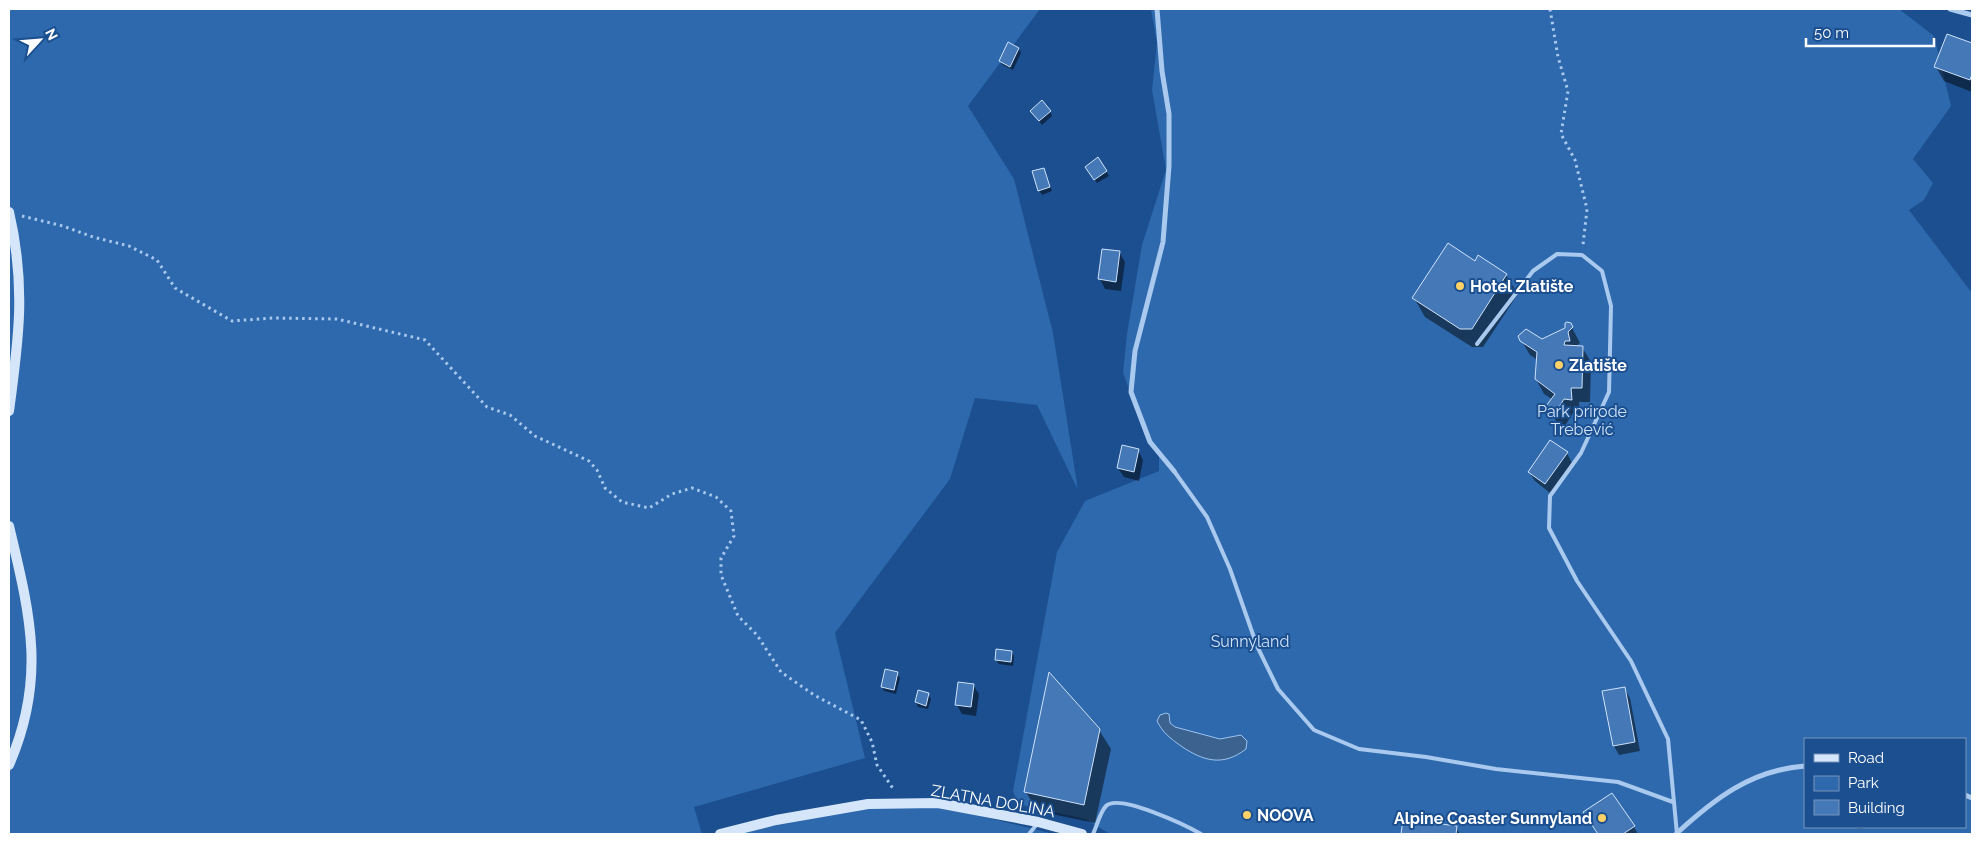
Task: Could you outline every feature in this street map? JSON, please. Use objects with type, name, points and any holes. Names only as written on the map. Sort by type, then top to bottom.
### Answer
[{"type":"main road","points":[[9,212],[19,256],[20,287],[19,339],[9,411]]},
{"type":"main road","points":[[9,526],[31,628],[32,672],[23,724],[9,765]]},
{"type":"main road","name":"ZLATNA DOLINA","points":[[720,834],[776,820],[868,804],[909,803],[938,803],[1038,822],[1082,834]]},
{"type":"street","points":[[1157,9],[1162,71],[1169,114],[1169,166],[1163,242],[1135,351],[1131,392],[1150,442],[1174,471]]},
{"type":"street","points":[[1950,9],[1972,15]]},
{"type":"street","points":[[1677,834],[1701,812],[1736,786],[1772,772],[1804,766]]},
{"type":"lane","points":[[1477,344],[1532,271],[1557,254],[1582,255],[1602,271],[1611,306],[1609,392],[1581,453],[1550,496],[1549,528],[1577,581],[1631,661],[1668,739],[1677,834]]},
{"type":"lane","points":[[1174,471],[1207,517],[1230,569],[1257,646],[1278,689],[1314,730],[1359,749],[1426,757],[1496,769],[1618,782],[1673,802]]},
{"type":"lane","points":[[1093,834],[1106,806],[1112,803],[1132,806],[1177,821],[1201,834]]},
{"type":"lane","points":[[1029,834],[1038,822]]},
{"type":"path","points":[[1550,9],[1558,57],[1568,91],[1560,134],[1575,160],[1587,209],[1582,255]]},
{"type":"path","points":[[9,212],[130,246],[157,260],[175,288],[232,321],[272,318],[337,320],[425,340],[487,407],[510,415],[535,436],[588,461],[597,470],[605,488],[622,502],[648,508],[672,494],[692,488],[716,497],[731,511],[734,536],[722,558],[721,575],[738,616],[757,636],[780,672],[814,695],[860,720],[872,742],[877,765],[892,789],[909,803]]},
{"type":"green space","points":[[9,9],[1040,9],[968,106],[1014,179],[1053,333],[1078,490],[1037,405],[975,398],[950,479],[835,633],[865,758],[694,807],[702,834],[9,834]]},
{"type":"green space","name":"Park prirode Trebević","points":[[1151,9],[1899,9],[1934,36],[1951,106],[1913,159],[1933,183],[1924,200],[1909,210],[1972,293],[1972,834],[1110,834],[1085,819],[1018,804],[1013,791],[1057,552],[1085,501],[1159,471],[1159,455],[1139,419],[1123,372],[1127,334],[1142,245],[1166,170],[1152,90],[1157,43]]},
{"type":"green space","points":[[940,806],[1054,834],[718,834],[858,807]]},
{"type":"shaded area","points":[[1169,714],[1170,723],[1175,727],[1220,739],[1241,735],[1247,741],[1246,749],[1238,755],[1221,760],[1213,760],[1197,755],[1177,743],[1162,729],[1157,721],[1160,715]]},
{"type":"building","points":[[1947,34],[1972,43],[1972,74],[1970,80],[1934,67]]},
{"type":"building","points":[[1008,42],[1019,48],[1010,67],[999,61]]},
{"type":"building","points":[[1042,100],[1051,111],[1039,121],[1030,111]]},
{"type":"building","points":[[1098,157],[1107,171],[1094,180],[1085,167]]},
{"type":"building","points":[[1044,168],[1050,187],[1038,191],[1032,171]]},
{"type":"building","name":"Hotel Zlatište","points":[[1448,243],[1475,261],[1478,255],[1507,274],[1472,329],[1460,329],[1412,298]]},
{"type":"building","points":[[1102,249],[1120,251],[1116,282],[1098,279]]},
{"type":"building","name":"Zlatište","points":[[1565,323],[1571,323],[1573,327],[1568,332],[1570,341],[1565,341],[1564,345],[1583,346],[1582,388],[1571,388],[1572,400],[1564,399],[1556,412],[1546,406],[1555,394],[1535,379],[1537,352],[1520,341],[1518,336],[1526,329],[1542,339],[1565,328]]},
{"type":"building","points":[[1550,440],[1568,452],[1545,484],[1528,472]]},
{"type":"building","points":[[1122,445],[1139,449],[1134,472],[1117,468]]},
{"type":"building","points":[[996,649],[1012,651],[1011,662],[995,660]]},
{"type":"building","points":[[885,669],[898,672],[894,690],[881,687]]},
{"type":"building","points":[[1049,672],[1100,729],[1084,805],[1024,792]]},
{"type":"building","points":[[958,682],[974,684],[971,707],[955,705]]},
{"type":"building","points":[[1625,687],[1635,742],[1613,746],[1602,691]]},
{"type":"building","points":[[918,690],[929,693],[926,706],[915,702]]},
{"type":"building","points":[[1612,793],[1635,826],[1623,834],[1598,834],[1583,812]]},
{"type":"building","points":[[1403,819],[1457,826],[1456,834],[1401,834]]},
{"type":"place","name":"Hotel Zlatište","points":[[1460,286]]},
{"type":"place","name":"Zlatište","points":[[1559,365]]},
{"type":"place","name":"NOOVA","points":[[1247,815]]},
{"type":"place","name":"Alpine Coaster Sunnyland","points":[[1602,818]]},
{"type":"park label","name":"Sunnyland","points":[[1250,641]]}]
